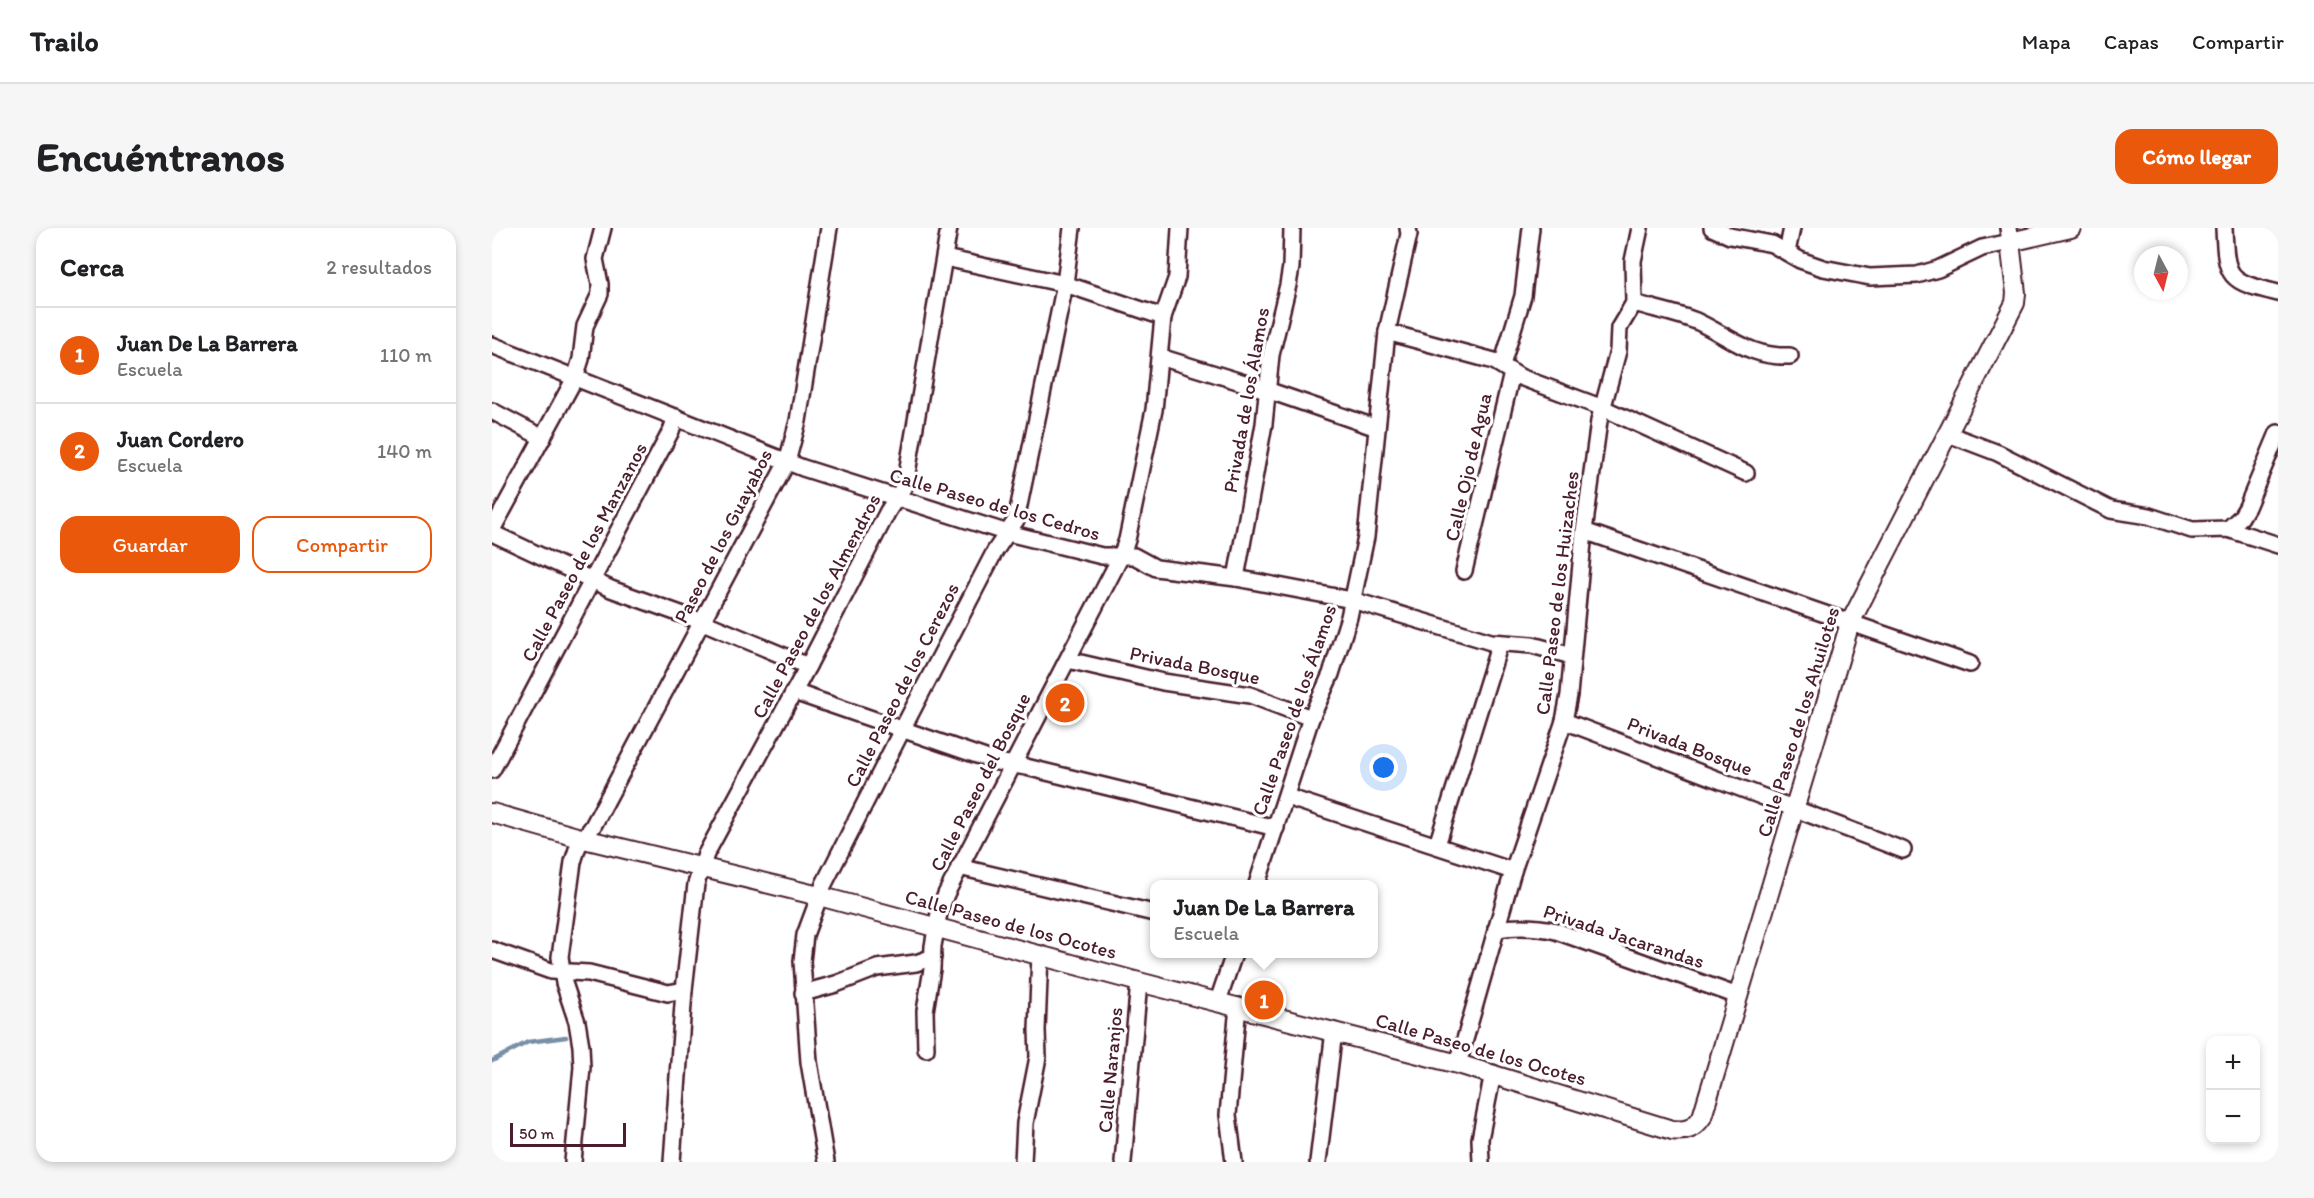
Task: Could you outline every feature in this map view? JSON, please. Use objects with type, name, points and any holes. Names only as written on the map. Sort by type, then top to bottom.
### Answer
[{"type":"street","points":[[603,228],[595,259],[600,294],[585,326],[581,359],[575,378],[492,531],[593,581],[704,622],[808,666]]},
{"type":"street","name":"Paseo de los Guayabos","points":[[573,1162],[582,1067],[581,1046],[560,957],[573,862],[579,846],[593,826],[704,622],[787,462],[798,421],[829,228]]},
{"type":"street","name":"Calle Paseo de los Almendros","points":[[672,1162],[684,990],[696,884],[701,867],[906,479],[949,228]]},
{"type":"street","name":"Calle Paseo de los Cerezos","points":[[826,1162],[809,1062],[803,993],[803,947],[819,896],[995,550],[1016,520],[1065,284],[1072,228]]},
{"type":"street","name":"Calle Paseo del Bosque","points":[[926,1049],[925,1011],[936,927],[946,894],[1068,660],[1127,540],[1154,410],[1163,317],[1177,277],[1180,228]]},
{"type":"street","name":"Privada de los Álamos","points":[[1236,578],[1264,424],[1271,355],[1291,267],[1292,228]]},
{"type":"street","name":"Calle Paseo de los Álamos","points":[[1259,880],[1311,718],[1331,674],[1346,629],[1366,537],[1387,332],[1409,234],[1408,228]]},
{"type":"street","name":"Calle Ojo de Agua","points":[[1464,571],[1523,296],[1531,228]]},
{"type":"street","points":[[1640,228],[1634,261],[1634,303],[1692,320],[1743,348],[1775,357],[1790,356]]},
{"type":"street","points":[[1712,228],[1730,236],[1772,244],[1800,260],[1823,268],[1870,278],[1917,275],[1938,268],[2009,235],[2071,228]]},
{"type":"street","points":[[1787,252],[1792,228]]},
{"type":"street","points":[[2224,228],[2226,260],[2232,276],[2241,283],[2278,293]]},
{"type":"street","name":"Calle Paseo de los Ahuilotes","points":[[1690,1130],[1702,1117],[1850,623],[2015,303],[2016,293],[2009,235]]},
{"type":"street","points":[[945,258],[1065,284],[1163,317]]},
{"type":"street","name":"Calle Paseo de los Huizaches","points":[[1458,1064],[1513,871],[1564,721],[1569,695],[1584,531],[1599,421],[1618,351],[1619,328],[1634,303]]},
{"type":"street","points":[[1387,332],[1507,369],[1604,408],[1746,472]]},
{"type":"street","name":"Calle Paseo de los Cedros","points":[[492,345],[787,462],[1008,533],[1102,556],[1134,556],[1156,568],[1236,578],[1352,600],[1500,643],[1532,645],[1572,656]]},
{"type":"street","points":[[1160,357],[1267,390],[1377,428]]},
{"type":"street","points":[[492,411],[543,438]]},
{"type":"street","name":"Calle Paseo de los Manzanos","points":[[492,770],[593,581],[671,431],[676,417]]},
{"type":"street","points":[[1948,434],[1998,453],[2111,510],[2150,516],[2192,530],[2228,529],[2278,545]]},
{"type":"street","points":[[2228,529],[2241,517],[2247,507],[2278,434]]},
{"type":"street","points":[[1584,531],[1970,664]]},
{"type":"street","points":[[1437,845],[1500,643]]},
{"type":"street","name":"Privada Bosque","points":[[1068,660],[1164,682],[1250,695],[1311,718]]},
{"type":"street","points":[[794,692],[997,762],[1276,828]]},
{"type":"street","name":"Privada Bosque","points":[[1564,721],[1903,850]]},
{"type":"street","points":[[1287,797],[1513,871]]},
{"type":"street","name":"Calle Paseo de los Ocotes","points":[[492,813],[819,896],[1138,982],[1493,1073],[1672,1130],[1690,1130]]},
{"type":"street","points":[[959,867],[1150,912]]},
{"type":"street","name":"Privada Jacarandas","points":[[1496,929],[1537,926],[1556,931],[1738,996]]},
{"type":"street","points":[[492,950],[562,973],[589,973],[668,993],[684,990]]},
{"type":"street","points":[[1023,1162],[1025,1123],[1038,1057],[1040,954]]},
{"type":"street","points":[[803,993],[836,984],[878,968],[916,963],[933,957]]},
{"type":"street","points":[[1218,1001],[1233,958]]},
{"type":"street","name":"Calle Naranjos","points":[[1123,1162],[1138,982]]},
{"type":"street","points":[[1234,1162],[1228,1115],[1238,1006]]},
{"type":"street","points":[[1318,1162],[1334,1031]]},
{"type":"street","points":[[1481,1162],[1480,1139],[1493,1073]]},
{"type":"waterway","points":[[492,1061],[528,1042],[566,1037]]},
{"type":"place","name":"Juan Cordero","points":[[1065,703]]},
{"type":"place","name":"Juan De La Barrera","points":[[1264,1000]]}]
